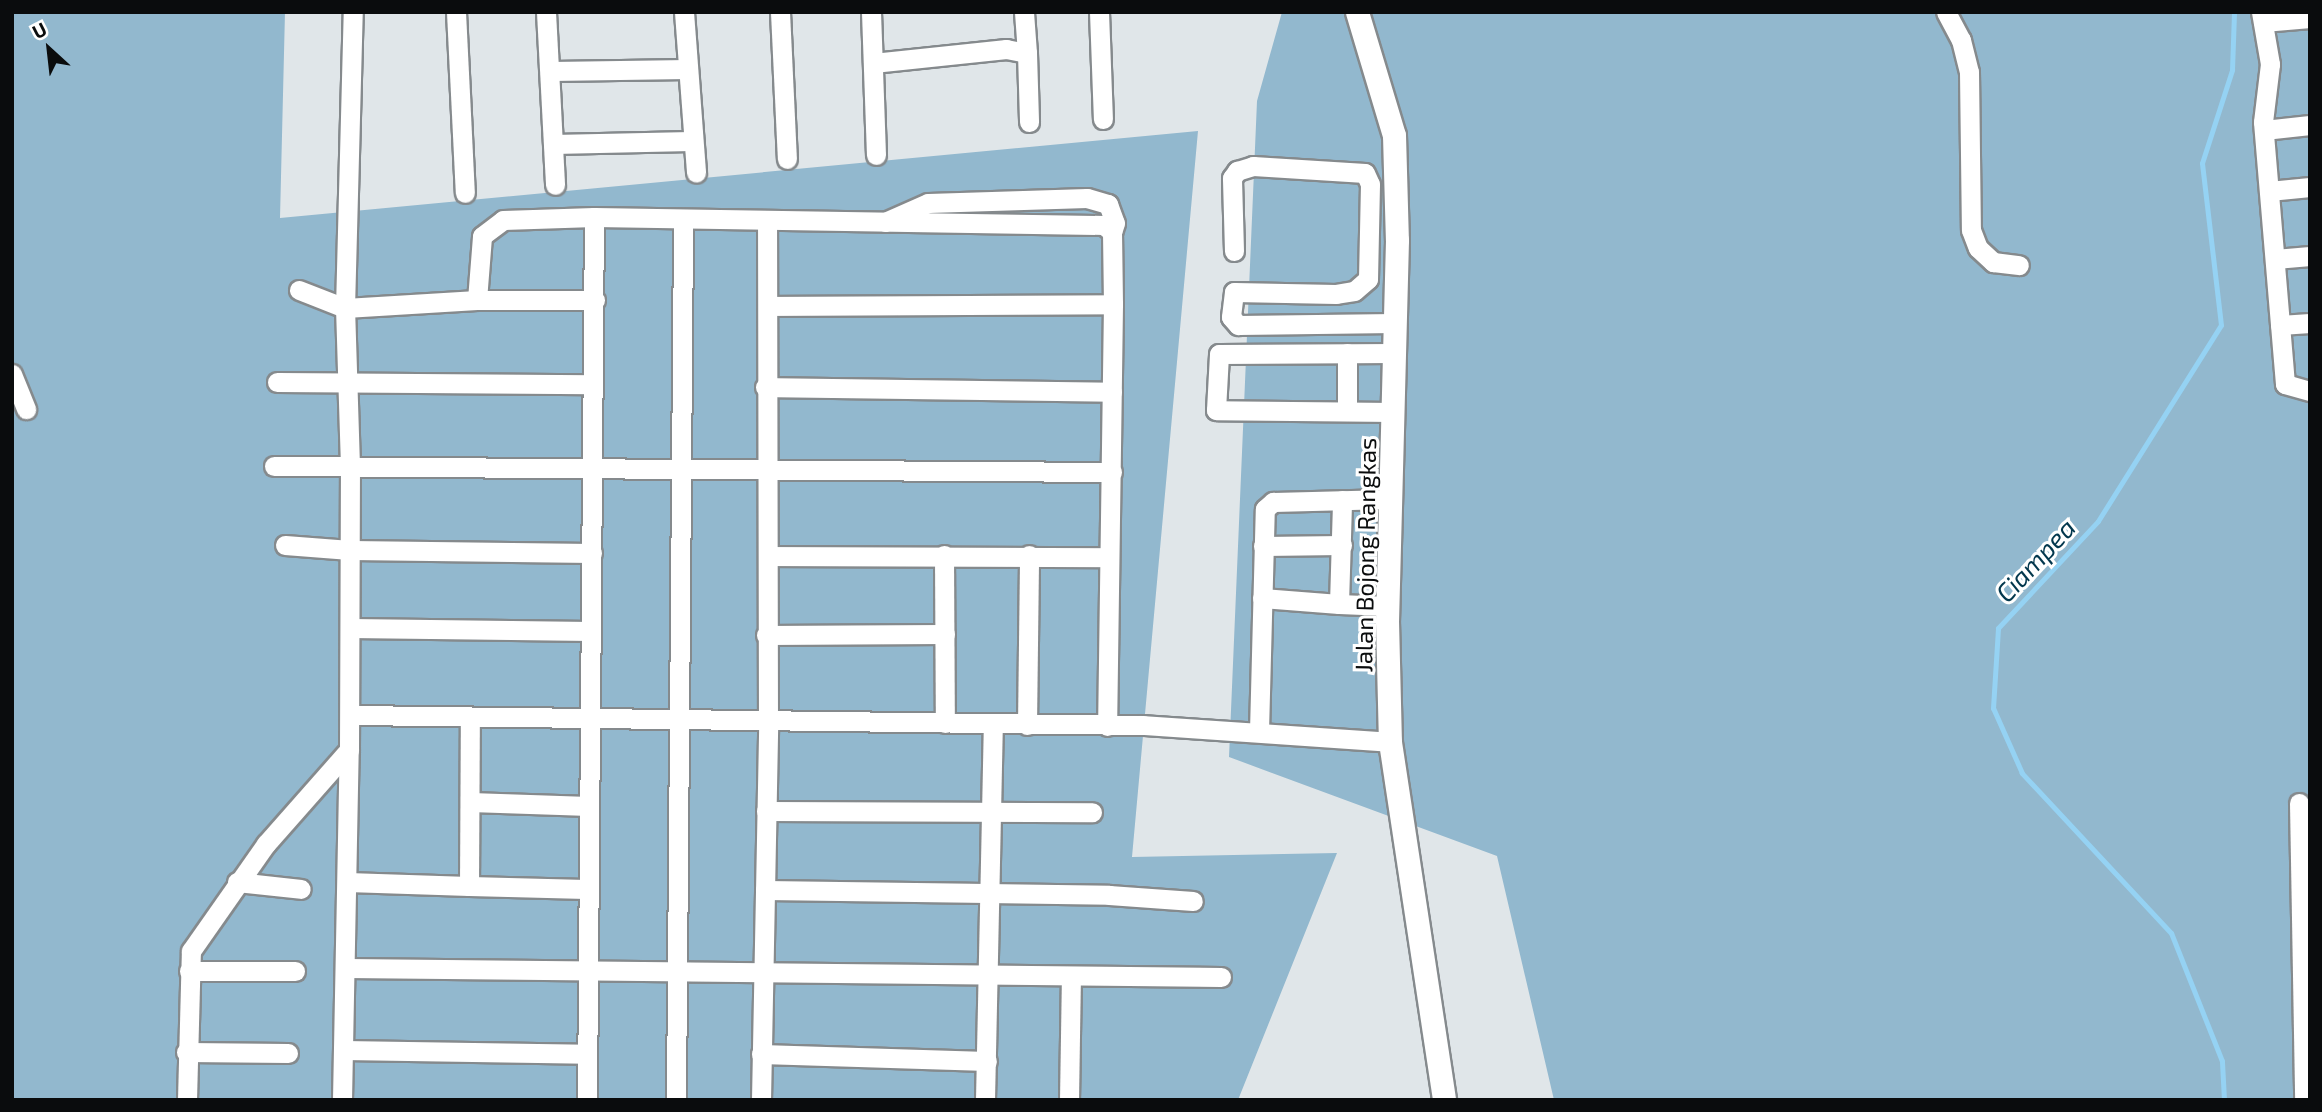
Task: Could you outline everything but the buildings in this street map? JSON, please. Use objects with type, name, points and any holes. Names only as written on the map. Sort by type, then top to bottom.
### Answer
[{"type":"main road","name":"Jalan Bojong Rangkas","points":[[1357,12],[1394,135],[1395,353],[1387,606],[1390,742],[1444,1100]]},
{"type":"street","points":[[342,1100],[352,715],[349,383],[345,308],[352,12]]},
{"type":"street","points":[[457,12],[465,193]]},
{"type":"street","points":[[546,12],[555,185]]},
{"type":"street","points":[[684,12],[691,141],[696,173]]},
{"type":"street","points":[[780,12],[788,159]]},
{"type":"street","points":[[871,12],[876,155]]},
{"type":"street","points":[[1024,12],[1029,122]]},
{"type":"street","points":[[1099,12],[1103,119]]},
{"type":"street","points":[[1946,12],[1961,40],[1969,72],[1971,230],[1978,248],[1993,262],[2019,265]]},
{"type":"street","points":[[2310,18],[2262,17],[2270,64],[2264,126],[2285,384],[2310,391]]},
{"type":"street","points":[[873,62],[1006,49],[1027,53]]},
{"type":"street","points":[[551,71],[688,69]]},
{"type":"street","points":[[2264,126],[2310,125]]},
{"type":"street","points":[[553,144],[691,141]]},
{"type":"street","points":[[1234,251],[1232,178],[1237,171],[1253,166],[1365,173],[1370,184],[1368,279],[1353,291],[1336,294],[1234,292],[1231,317],[1238,325],[1395,323]]},
{"type":"street","points":[[2269,191],[2310,187]]},
{"type":"street","points":[[477,300],[479,249],[490,226],[503,220],[594,217],[885,223],[1094,223],[1112,232],[1112,472],[1107,726]]},
{"type":"street","points":[[587,1100],[586,889],[592,717],[594,217]]},
{"type":"street","points":[[676,1100],[678,470],[683,219]]},
{"type":"street","points":[[761,1100],[768,722],[765,387],[769,306],[767,221]]},
{"type":"street","points":[[2275,259],[2310,256]]},
{"type":"street","points":[[299,290],[345,308],[477,300],[595,300]]},
{"type":"street","points":[[769,306],[1113,304]]},
{"type":"street","points":[[2280,326],[2310,323]]},
{"type":"street","points":[[1347,353],[1347,411]]},
{"type":"street","points":[[1394,412],[1216,410],[1219,354],[1395,353]]},
{"type":"street","points":[[12,374],[26,409]]},
{"type":"street","points":[[277,382],[593,384]]},
{"type":"street","points":[[765,387],[1112,392]]},
{"type":"street","points":[[274,466],[591,466],[678,470],[1112,472]]},
{"type":"street","points":[[1259,731],[1265,509],[1273,502],[1390,499]]},
{"type":"street","points":[[1339,604],[1342,500]]},
{"type":"street","points":[[285,545],[350,550],[592,553]]},
{"type":"street","points":[[1263,546],[1342,545]]},
{"type":"street","points":[[944,555],[945,723]]},
{"type":"street","points":[[768,556],[1029,555],[1109,558]]},
{"type":"street","points":[[1027,725],[1029,555]]},
{"type":"street","points":[[1262,598],[1387,606]]},
{"type":"street","points":[[350,628],[591,631]]},
{"type":"street","points":[[766,635],[945,634]]},
{"type":"street","points":[[352,715],[945,723],[993,726],[1143,725],[1390,742]]},
{"type":"street","points":[[469,886],[470,717]]},
{"type":"street","points":[[985,1100],[993,726]]},
{"type":"street","points":[[187,1100],[189,971],[196,941],[237,882],[349,750]]},
{"type":"street","points":[[470,802],[589,806]]},
{"type":"street","points":[[2300,803],[2306,1095]]},
{"type":"street","points":[[766,811],[1092,812]]},
{"type":"street","points":[[237,882],[301,889]]},
{"type":"street","points":[[347,882],[586,889]]},
{"type":"street","points":[[765,890],[1109,895],[1193,901]]},
{"type":"street","points":[[346,968],[677,974],[1221,977]]},
{"type":"street","points":[[189,971],[295,971]]},
{"type":"street","points":[[1069,1100],[1071,978]]},
{"type":"street","points":[[343,1050],[586,1054]]},
{"type":"street","points":[[186,1052],[288,1054]]},
{"type":"street","points":[[761,1054],[987,1061]]},
{"type":"shaded area","points":[[12,12],[285,12],[280,218],[1198,131],[1132,857],[1337,853],[1238,1100],[12,1100]]},
{"type":"shaded area","points":[[1282,12],[2310,12],[2310,1100],[1554,1100],[1497,856],[1229,757],[1257,101]]},
{"type":"waterway","name":"Ciampea","points":[[2224,1100],[2222,1061],[2171,933],[2022,773],[1993,708],[1998,628],[2098,521],[2221,325],[2202,163],[2232,70],[2234,12]]}]
